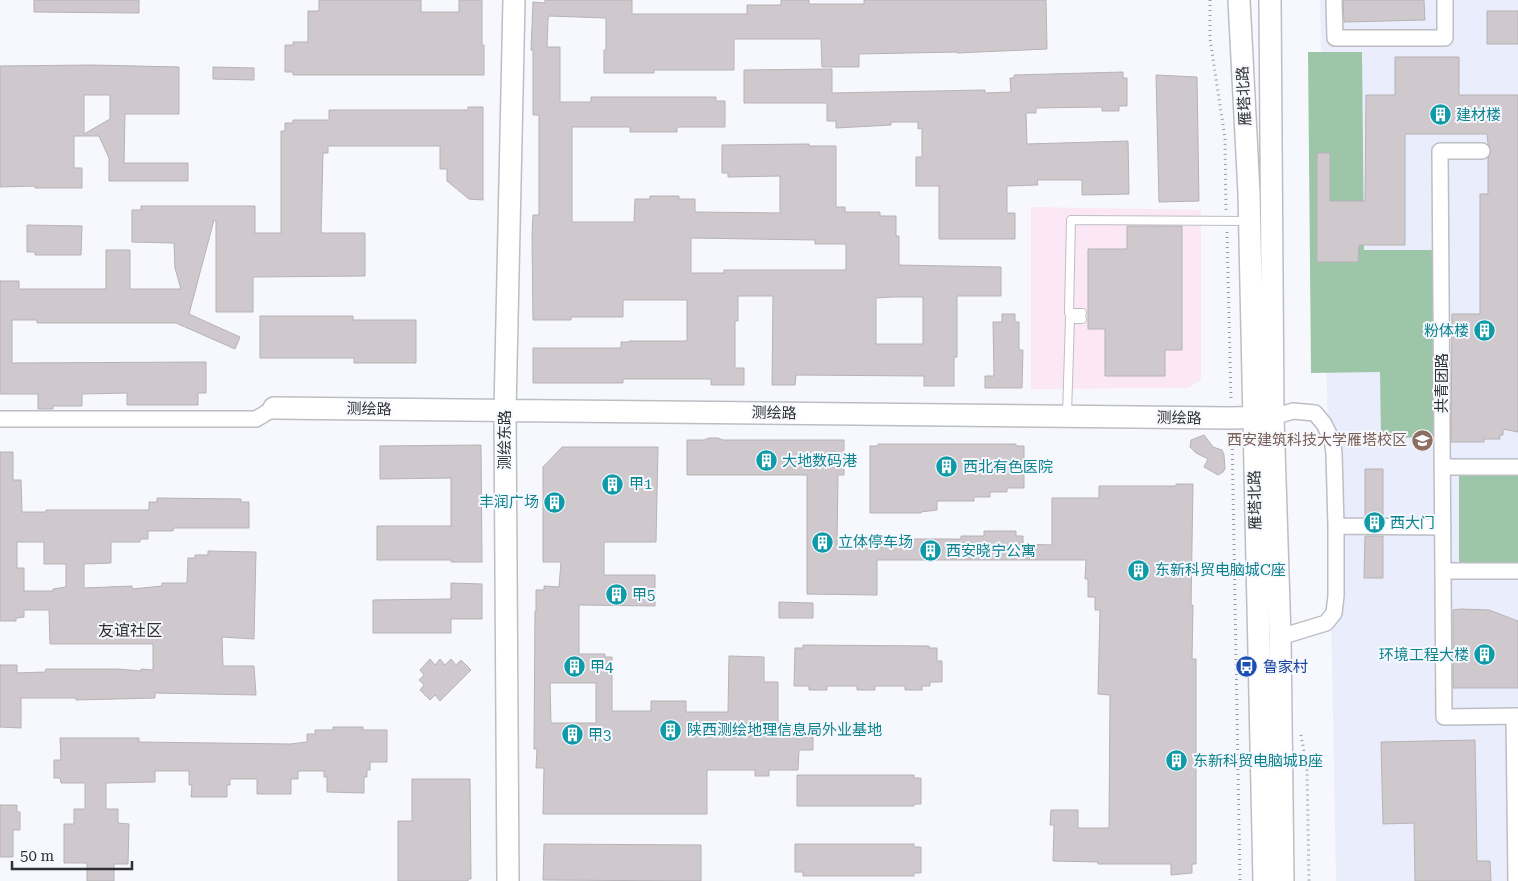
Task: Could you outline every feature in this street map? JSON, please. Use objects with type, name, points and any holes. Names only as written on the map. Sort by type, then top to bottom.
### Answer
[{"type":"street","name":"测绘东路","points":[[508,881],[505,411],[514,0]]},
{"type":"street","name":"雁塔北路","points":[[1239,0],[1250,221],[1280,637],[1283,881]]},
{"type":"street","name":"雁塔北路","points":[[1264,881],[1263,417],[1270,0]]},
{"type":"street","points":[[1334,0],[1334,38],[1445,38],[1445,0]]},
{"type":"street","name":"共青团路","points":[[1482,151],[1440,151],[1444,717],[1516,716]]},
{"type":"street","name":"测绘路","points":[[274,408],[1263,417]]},
{"type":"street","points":[[0,419],[256,419],[274,408]]},
{"type":"street","points":[[1263,417],[1293,411],[1315,414],[1324,424],[1332,440],[1334,453],[1336,526],[1336,596],[1334,612],[1326,623],[1280,637]]},
{"type":"street","points":[[1442,467],[1518,466]]},
{"type":"street","points":[[1336,526],[1443,527]]},
{"type":"street","points":[[1443,571],[1518,571]]},
{"type":"street","points":[[1516,716],[1516,881]]},
{"type":"street","points":[[1282,848],[1295,881]]},
{"type":"lane","points":[[1067,416],[1070,319],[1082,316],[1069,313],[1071,220],[1250,221]]},
{"type":"path","points":[[1210,0],[1210,39],[1225,138],[1226,218]]},
{"type":"path","points":[[1227,228],[1240,881]]},
{"type":"shaded area","name":"西安建筑科技大学雁塔校区","points":[[1320,0],[1518,0],[1518,881],[1336,881]]},
{"type":"shaded area","points":[[1031,207],[1201,210],[1201,380],[1188,388],[1031,389]]},
{"type":"green space","points":[[1308,52],[1362,52],[1364,250],[1442,250],[1444,437],[1381,438],[1380,372],[1311,373]]},
{"type":"green space","points":[[1459,476],[1518,476],[1518,562],[1459,562]]},
{"type":"building","points":[[34,0],[139,0],[139,13],[34,12]]},
{"type":"building","points":[[319,0],[421,0],[421,12],[459,12],[459,0],[482,0],[484,75],[293,75],[293,72],[285,72],[285,45],[293,45],[293,42],[308,42],[308,11],[319,11]]},
{"type":"building","points":[[545,0],[632,0],[632,14],[747,14],[747,5],[781,5],[781,0],[809,0],[809,4],[864,4],[864,0],[1046,0],[1047,49],[957,53],[859,54],[859,67],[822,67],[821,39],[734,39],[734,70],[654,70],[654,73],[604,73],[606,18],[549,16],[548,19],[547,47],[560,47],[560,102],[591,102],[591,97],[716,97],[716,101],[725,101],[725,127],[677,127],[677,132],[630,132],[630,127],[572,127],[572,222],[634,222],[635,199],[650,199],[650,196],[679,196],[679,199],[695,199],[695,212],[780,213],[780,176],[728,177],[728,173],[722,173],[722,145],[809,144],[809,146],[836,146],[836,207],[845,207],[845,212],[880,212],[880,216],[896,216],[896,236],[899,236],[899,265],[1001,267],[1001,296],[957,296],[957,357],[954,357],[954,386],[924,386],[924,376],[796,375],[795,385],[772,385],[773,296],[738,296],[738,321],[735,321],[735,368],[744,368],[744,385],[711,385],[711,379],[623,379],[623,383],[533,383],[533,348],[621,348],[621,342],[629,341],[687,341],[687,300],[623,300],[623,317],[571,317],[571,320],[533,320],[532,235],[533,215],[539,215],[539,115],[533,115],[533,50],[531,50],[533,2],[545,3]],"holes":[[[691,238],[815,240],[815,244],[846,244],[846,270],[724,270],[724,273],[691,273]],[[923,297],[923,344],[876,344],[876,298]]]},
{"type":"building","points":[[1343,0],[1424,0],[1425,20],[1344,22]]},
{"type":"building","points":[[1487,11],[1518,11],[1518,44],[1487,44]]},
{"type":"building","points":[[1395,57],[1459,57],[1459,95],[1518,95],[1518,432],[1503,429],[1503,435],[1500,435],[1500,439],[1484,439],[1484,442],[1451,442],[1452,314],[1480,314],[1480,194],[1488,194],[1488,158],[1491,151],[1487,134],[1405,134],[1405,245],[1359,245],[1358,262],[1317,262],[1317,153],[1330,153],[1330,201],[1365,201],[1366,95],[1395,95]]},
{"type":"building","points":[[92,65],[179,67],[179,114],[125,114],[124,163],[188,163],[188,181],[109,181],[109,158],[99,136],[74,136],[74,168],[82,168],[82,188],[0,187],[0,66]],"holes":[[[84,95],[110,95],[110,119],[84,134]]]},
{"type":"building","points":[[213,67],[254,68],[254,80],[213,79]]},
{"type":"building","points":[[832,69],[832,93],[985,90],[985,93],[1011,92],[1010,78],[1014,78],[1014,75],[1123,72],[1123,78],[1127,78],[1127,106],[1119,106],[1119,111],[1102,111],[1102,107],[1036,108],[1036,113],[1026,113],[1027,144],[1128,141],[1129,194],[1082,195],[1082,180],[1037,180],[1038,185],[1007,186],[1007,213],[1015,213],[1015,239],[939,239],[939,186],[916,186],[916,157],[922,157],[922,128],[918,129],[918,122],[891,122],[891,125],[836,128],[836,121],[827,121],[827,103],[744,103],[744,70]]},
{"type":"building","points":[[1156,75],[1197,77],[1199,201],[1159,202]]},
{"type":"building","points":[[468,107],[483,107],[483,200],[469,199],[447,181],[447,169],[440,169],[440,146],[328,146],[328,153],[323,153],[321,233],[365,233],[365,276],[253,277],[253,312],[216,312],[216,221],[214,220],[189,314],[240,337],[235,349],[176,323],[37,323],[37,320],[12,320],[12,363],[206,362],[206,393],[198,393],[198,405],[127,405],[127,393],[82,394],[82,406],[53,406],[53,409],[38,409],[38,394],[0,394],[0,281],[19,281],[19,289],[106,289],[106,250],[130,250],[130,289],[181,289],[175,268],[174,243],[132,242],[132,210],[141,210],[141,206],[255,206],[255,233],[281,233],[281,131],[285,131],[285,123],[293,123],[293,120],[329,120],[329,110],[468,110]]},
{"type":"building","points":[[27,225],[82,226],[81,255],[35,255],[35,252],[27,252]]},
{"type":"building","points":[[1127,226],[1182,226],[1182,350],[1165,350],[1165,376],[1105,376],[1105,329],[1088,329],[1088,249],[1127,249]]},
{"type":"building","points":[[1002,314],[1015,314],[1015,322],[1019,322],[1019,350],[1023,350],[1022,388],[985,388],[985,376],[994,376],[993,322],[1002,322]]},
{"type":"building","points":[[260,316],[353,316],[353,320],[416,320],[416,363],[354,363],[354,358],[260,358]]},
{"type":"building","points":[[1204,435],[1213,447],[1222,450],[1224,455],[1225,469],[1218,475],[1204,467],[1208,459],[1196,453],[1190,447],[1191,440]]},
{"type":"building","points":[[709,438],[723,440],[844,440],[844,475],[838,475],[837,546],[878,546],[878,543],[894,541],[894,539],[961,539],[961,536],[984,536],[984,531],[1016,531],[1016,536],[1023,536],[1023,544],[1052,545],[1052,498],[1099,498],[1099,486],[1176,486],[1176,484],[1193,484],[1191,605],[1193,605],[1192,659],[1196,659],[1196,864],[1192,864],[1192,873],[1171,875],[1171,864],[1098,864],[1098,862],[1053,861],[1054,825],[1050,825],[1051,810],[1078,810],[1078,828],[1109,828],[1110,695],[1098,694],[1100,610],[1095,610],[1095,597],[1088,597],[1088,579],[1085,579],[1086,560],[877,560],[877,595],[807,594],[807,475],[687,475],[687,440],[704,440]]},
{"type":"building","name":"西北有色医院","points":[[878,444],[1016,444],[1016,446],[1024,446],[1024,488],[1007,488],[1007,492],[990,492],[990,497],[974,497],[974,501],[937,501],[937,510],[921,513],[870,513],[870,446],[878,446]]},
{"type":"building","points":[[481,445],[482,562],[377,560],[377,526],[451,526],[451,478],[380,479],[380,446]]},
{"type":"building","points":[[562,447],[658,447],[656,542],[604,542],[604,575],[655,575],[655,606],[579,605],[579,654],[605,654],[605,657],[612,657],[612,711],[651,711],[651,701],[686,701],[686,712],[728,712],[729,656],[764,657],[764,682],[778,682],[778,728],[799,729],[799,737],[813,737],[813,750],[799,750],[798,770],[769,770],[769,776],[755,776],[755,770],[707,770],[707,814],[543,814],[544,768],[536,768],[537,749],[534,749],[536,590],[544,590],[544,586],[559,587],[561,562],[543,562],[543,467]],"holes":[[[550,683],[596,683],[596,723],[551,723]]]},
{"type":"building","points":[[0,452],[13,452],[13,480],[21,480],[22,512],[46,512],[46,510],[149,510],[149,502],[157,502],[157,498],[241,499],[241,502],[249,502],[249,528],[174,528],[173,531],[148,531],[148,539],[140,539],[140,542],[111,542],[111,563],[84,564],[84,588],[132,586],[132,589],[162,586],[162,583],[187,583],[188,558],[195,558],[195,555],[208,555],[208,551],[256,552],[254,639],[222,637],[223,666],[254,666],[256,695],[155,693],[155,698],[76,700],[75,698],[21,698],[21,728],[0,727],[0,665],[17,665],[17,673],[45,672],[46,669],[153,670],[153,644],[50,644],[49,610],[24,610],[24,617],[16,618],[16,621],[0,621]],"holes":[[[17,542],[44,542],[44,564],[66,564],[66,587],[53,589],[53,591],[24,591],[24,568],[17,568]]]},
{"type":"building","points":[[1365,469],[1383,469],[1383,517],[1365,517]]},
{"type":"building","points":[[1365,536],[1383,536],[1383,578],[1364,578]]},
{"type":"building","points":[[451,583],[482,584],[482,619],[451,619],[451,633],[373,633],[373,600],[451,599]]},
{"type":"building","points":[[779,602],[813,603],[813,618],[779,618]]},
{"type":"building","name":"环境工程大楼","points":[[1453,610],[1489,610],[1518,621],[1518,688],[1453,688]]},
{"type":"building","points":[[803,645],[929,646],[929,648],[937,648],[937,661],[942,661],[942,682],[930,682],[930,686],[922,686],[922,690],[905,690],[905,686],[875,686],[875,690],[857,690],[857,686],[827,686],[827,690],[809,690],[809,686],[794,686],[795,648],[803,648]]},
{"type":"building","points":[[430,659],[435,665],[440,659],[445,665],[451,659],[456,665],[461,660],[471,670],[440,701],[435,695],[430,700],[420,690],[424,685],[419,680],[424,675],[420,670]]},
{"type":"building","points":[[333,727],[363,727],[363,730],[387,730],[387,762],[370,762],[370,770],[367,770],[367,777],[364,777],[364,793],[327,792],[327,777],[324,777],[324,771],[298,771],[298,779],[291,779],[291,794],[257,794],[257,779],[230,779],[230,785],[227,785],[227,797],[191,797],[192,785],[189,785],[189,771],[155,771],[155,782],[106,783],[106,809],[118,809],[118,823],[129,824],[128,864],[114,864],[114,881],[87,881],[87,863],[64,863],[64,824],[74,824],[74,809],[85,809],[85,783],[61,783],[60,778],[54,778],[54,760],[61,760],[60,738],[139,738],[139,742],[290,744],[307,742],[307,734],[315,734],[315,730],[333,730]]},
{"type":"building","points":[[1475,740],[1477,861],[1490,861],[1491,881],[1415,881],[1414,823],[1383,824],[1381,742]]},
{"type":"building","points":[[797,775],[914,775],[914,778],[921,778],[921,804],[914,804],[914,806],[797,806]]},
{"type":"building","points":[[412,779],[470,779],[471,879],[468,879],[468,881],[398,881],[398,821],[412,821]]},
{"type":"building","points":[[0,805],[17,805],[17,812],[20,812],[20,830],[13,830],[13,857],[0,857]]},
{"type":"building","points":[[544,844],[701,845],[701,881],[543,880]]},
{"type":"building","points":[[795,844],[914,844],[914,847],[921,847],[921,873],[914,873],[914,876],[803,876],[803,872],[795,872]]},
{"type":"place","name":"建材楼","points":[[1440,115]]},
{"type":"place","name":"粉体楼","points":[[1485,331]]},
{"type":"place","name":"西安建筑科技大学雁塔校区","points":[[1423,440]]},
{"type":"place","name":"大地数码港","points":[[766,461]]},
{"type":"place","name":"西北有色医院","points":[[947,467]]},
{"type":"place","name":"甲1","points":[[613,484]]},
{"type":"place","name":"丰润广场","points":[[555,502]]},
{"type":"place","name":"西大门","points":[[1374,523]]},
{"type":"place","name":"立体停车场","points":[[822,542]]},
{"type":"place","name":"西安晓宁公寓","points":[[930,551]]},
{"type":"place","name":"东新科贸电脑城C座","points":[[1139,570]]},
{"type":"place","name":"甲5","points":[[616,595]]},
{"type":"place","name":"环境工程大楼","points":[[1485,655]]},
{"type":"place","name":"甲4","points":[[574,667]]},
{"type":"place","name":"鲁家村","points":[[1247,667]]},
{"type":"place","name":"陕西测绘地理信息局外业基地","points":[[671,730]]},
{"type":"place","name":"甲3","points":[[572,735]]},
{"type":"place","name":"东新科贸电脑城B座","points":[[1177,761]]},
{"type":"district","name":"友谊社区","points":[[130,630]]}]
